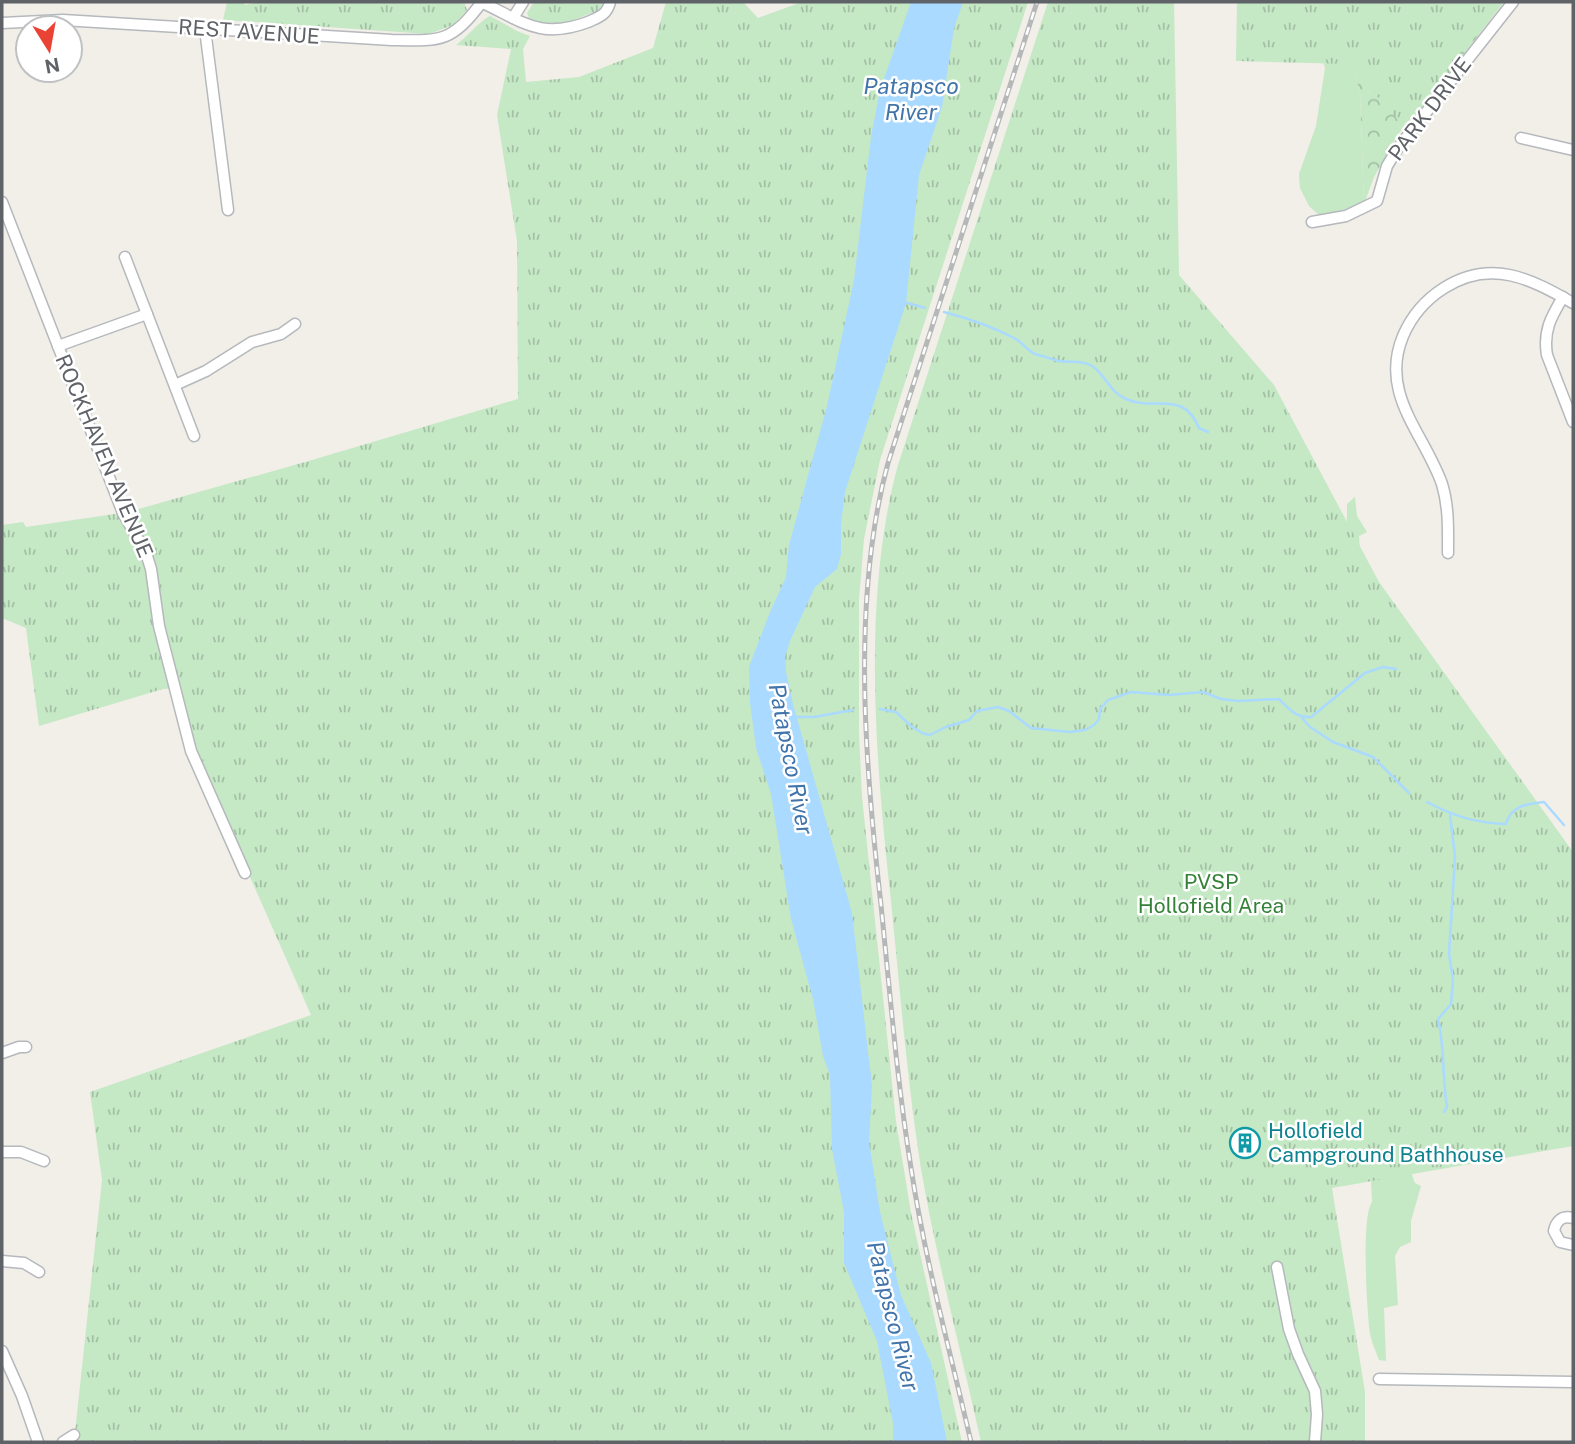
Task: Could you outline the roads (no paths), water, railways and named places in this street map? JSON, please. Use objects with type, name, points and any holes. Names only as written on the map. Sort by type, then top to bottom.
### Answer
[{"type":"street","points":[[481,2],[536,28],[571,28],[601,17],[608,10],[610,2]]},
{"type":"street","name":"REST AVENUE","points":[[2,23],[63,20],[430,41],[460,29],[481,2]]},
{"type":"street","points":[[513,18],[523,2]]},
{"type":"street","name":"PARK DRIVE","points":[[1312,222],[1346,216],[1377,201],[1387,166],[1398,148],[1513,2]]},
{"type":"street","points":[[205,29],[228,210]]},
{"type":"street","points":[[1521,138],[1573,150]]},
{"type":"street","name":"ROCKHAVEN AVENUE","points":[[2,202],[123,513],[146,553],[159,626],[191,751],[245,873]]},
{"type":"street","points":[[125,257],[194,436]]},
{"type":"street","points":[[1447,553],[1448,515],[1442,485],[1396,383],[1396,354],[1407,326],[1432,296],[1447,286],[1479,275],[1501,274],[1526,278],[1573,303]]},
{"type":"street","points":[[1563,297],[1547,326],[1545,344],[1573,422]]},
{"type":"street","points":[[58,346],[147,314]]},
{"type":"street","points":[[175,385],[206,371],[252,342],[281,334],[295,324]]},
{"type":"street","points":[[2,1053],[19,1046],[26,1047]]},
{"type":"street","points":[[2,1152],[21,1152],[44,1161]]},
{"type":"street","points":[[1573,1218],[1566,1217],[1556,1224],[1554,1231],[1560,1242],[1573,1245]]},
{"type":"street","points":[[2,1261],[24,1263],[39,1272]]},
{"type":"street","points":[[1277,1267],[1289,1329],[1315,1391],[1315,1442]]},
{"type":"street","points":[[2,1351],[38,1442]]},
{"type":"street","points":[[1379,1379],[1573,1382]]},
{"type":"street","points":[[62,1442],[74,1435]]},
{"type":"water","name":"Patapsco River","points":[[911,2],[963,2],[954,28],[942,107],[919,175],[906,303],[845,492],[841,554],[837,569],[815,587],[785,657],[793,704],[852,913],[872,1086],[869,1142],[880,1212],[901,1295],[931,1363],[947,1442],[893,1442],[893,1423],[877,1341],[844,1263],[844,1212],[832,1149],[830,1075],[823,1056],[813,999],[791,919],[771,794],[756,748],[749,667],[786,577],[789,545],[827,406],[854,280],[871,137],[880,90]]},
{"type":"waterway","points":[[904,302],[925,308]]},
{"type":"waterway","points":[[944,312],[1006,334],[1035,354],[1060,361],[1088,364],[1097,369],[1120,396],[1147,404],[1177,405],[1192,416],[1199,428],[1208,432]]},
{"type":"waterway","points":[[880,709],[896,712],[911,726],[930,735],[969,720],[977,711],[998,707],[1009,711],[1031,728],[1070,732],[1085,730],[1099,719],[1100,709],[1108,700],[1131,692],[1169,695],[1203,692],[1221,699],[1238,701],[1279,699],[1297,714],[1311,717],[1365,673],[1383,667],[1396,669]]},
{"type":"waterway","points":[[794,717],[814,717],[853,710]]},
{"type":"waterway","points":[[1302,718],[1310,727],[1333,742],[1373,757],[1409,793]]},
{"type":"waterway","points":[[1427,802],[1465,818],[1506,824],[1516,809],[1544,802],[1564,825]]},
{"type":"waterway","points":[[1444,1112],[1447,1107],[1438,1019],[1451,1004],[1453,980],[1449,954],[1455,857],[1450,815]]},
{"type":"railway","points":[[971,1442],[923,1237],[902,1103],[870,796],[866,739],[865,626],[876,515],[888,463],[1037,2]]},
{"type":"place","name":"Hollofield Campground Bathhouse","points":[[1245,1143]]},
{"type":"park label","name":"PVSP Hollofield Area","points":[[1211,894]]}]
